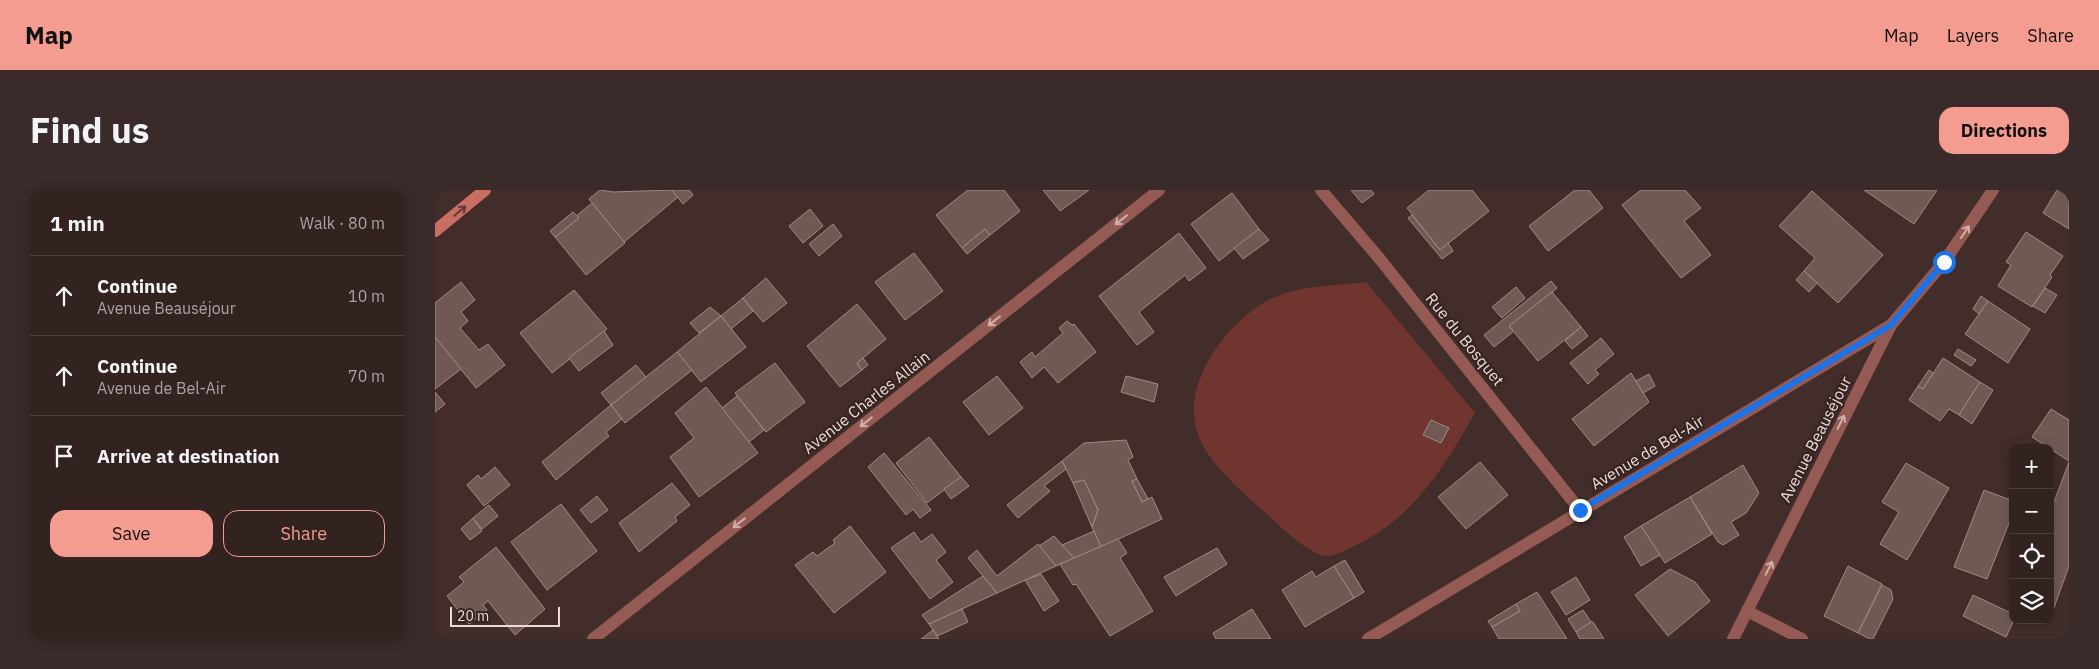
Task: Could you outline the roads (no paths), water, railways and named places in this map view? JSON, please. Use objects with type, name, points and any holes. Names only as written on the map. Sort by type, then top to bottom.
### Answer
[{"type":"street","points":[[435,231],[485,190]]},
{"type":"street","name":"Avenue Charles Allain","points":[[593,639],[1159,190]]},
{"type":"street","name":"Rue du Bosquet","points":[[1321,190],[1379,258],[1580,510]]},
{"type":"street","name":"Avenue Beauséjour","points":[[1733,639],[1891,325],[1944,262],[1993,190]]},
{"type":"street","name":"Avenue de Bel-Air","points":[[1368,639],[1891,325]]},
{"type":"street","points":[[1747,611],[1802,639]]}]
